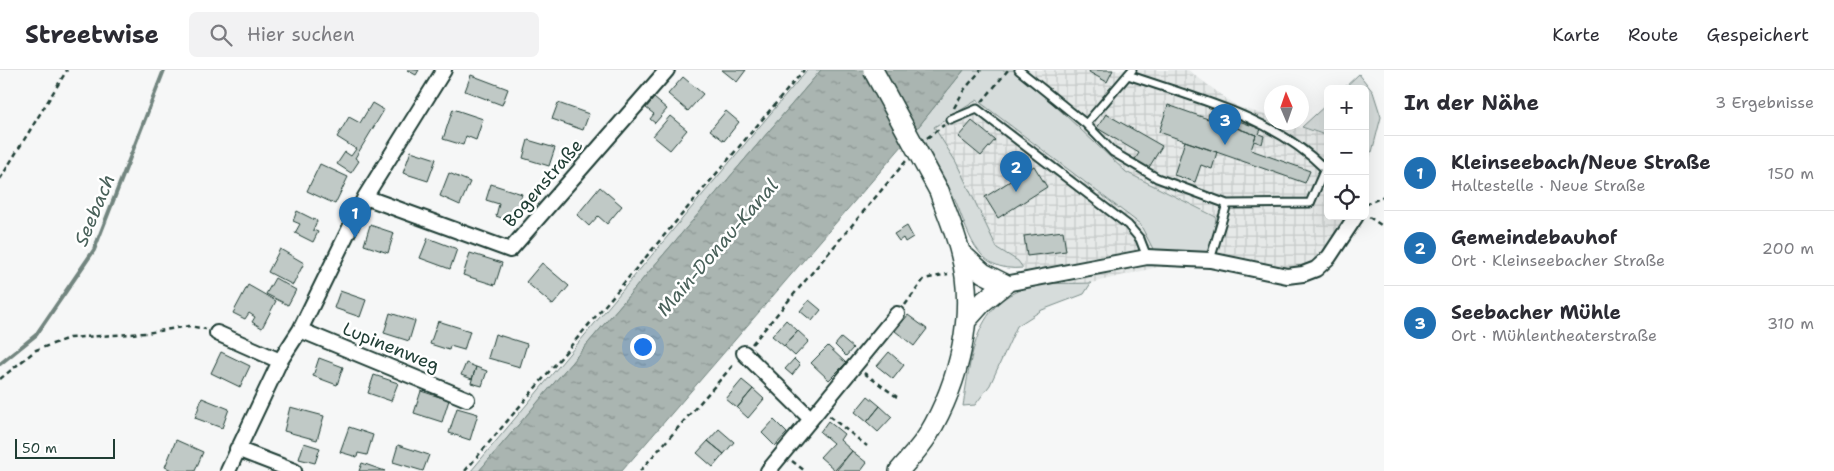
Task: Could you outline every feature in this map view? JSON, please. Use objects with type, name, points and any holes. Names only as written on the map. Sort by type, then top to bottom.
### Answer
[{"type":"street","points":[[228,471],[280,361],[300,330],[365,197],[444,70]]},
{"type":"street","name":"Bogenstraße","points":[[365,197],[510,250],[667,70]]},
{"type":"street","points":[[873,70],[939,191],[955,260],[966,286],[966,321],[958,364],[947,398],[927,437],[899,471]]},
{"type":"street","points":[[966,321],[984,300],[1005,284],[1147,257],[1210,260],[1287,276],[1303,274],[1316,268],[1329,257],[1353,220]]},
{"type":"street","points":[[955,260],[1005,284]]},
{"type":"street","points":[[768,471],[897,314]]},
{"type":"street","name":"Lupinenweg","points":[[300,330],[467,398]]},
{"type":"street","points":[[217,333],[280,361]]},
{"type":"street","points":[[744,353],[815,414]]},
{"type":"street","points":[[237,449],[294,471]]},
{"type":"lane","points":[[1019,70],[1086,124],[1113,152],[1156,178],[1227,204],[1310,203],[1324,174]]},
{"type":"lane","points":[[1086,124],[1130,72],[1245,116],[1307,151],[1324,168]]},
{"type":"lane","points":[[951,120],[977,109],[1128,225],[1140,238],[1147,257]]},
{"type":"lane","points":[[1210,260],[1227,204]]},
{"type":"path","points":[[0,178],[67,70]]},
{"type":"path","points":[[466,471],[804,70]]},
{"type":"path","points":[[951,120],[958,98],[981,70]]},
{"type":"path","points":[[977,109],[1008,70]]},
{"type":"path","points":[[640,471],[744,353],[887,184]]},
{"type":"path","points":[[1369,203],[1384,196]]},
{"type":"path","points":[[1369,218],[1384,227]]},
{"type":"path","points":[[950,280],[955,260]]},
{"type":"path","points":[[897,314],[924,279],[950,274]]},
{"type":"path","points":[[0,379],[36,350],[69,338],[146,333],[189,326],[199,326],[217,333]]},
{"type":"path","points":[[855,366],[897,397]]},
{"type":"path","points":[[815,414],[867,446]]},
{"type":"shaded area","points":[[807,70],[821,70],[479,471],[471,471]]},
{"type":"shaded area","points":[[964,70],[1017,70],[1126,172],[1216,217],[1210,264],[1162,266],[1140,224],[977,100],[934,127],[956,162],[997,248],[1018,261],[1023,268],[1006,268],[993,264],[975,246],[953,195],[922,137],[915,131]]},
{"type":"shaded area","points":[[1017,70],[1188,70],[1236,106],[1264,115],[1264,130],[1309,130],[1324,135],[1324,220],[1362,220],[1327,271],[1296,281],[1210,264],[1216,216],[1126,172]]},
{"type":"shaded area","points":[[1359,74],[1368,85],[1347,85]]},
{"type":"shaded area","points":[[1369,87],[1373,92],[1381,117],[1372,152],[1369,151]]},
{"type":"shaded area","points":[[977,100],[1140,224],[1162,266],[1091,283],[1034,286],[1018,261],[997,248],[956,162],[934,127]]},
{"type":"shaded area","points":[[1324,107],[1324,135],[1309,129],[1309,121]]},
{"type":"shaded area","points":[[1369,151],[1372,152],[1369,163]]},
{"type":"shaded area","points":[[1091,283],[1084,294],[1042,310],[1017,326],[990,385],[975,405],[963,406],[973,349],[987,316],[999,303],[1014,293],[1033,286]]},
{"type":"water","name":"Main-Donau-Kanal","points":[[821,70],[964,70],[915,131],[622,471],[479,471]]},
{"type":"building","points":[[407,70],[419,70],[416,75]]},
{"type":"building","points":[[722,70],[746,70],[737,82]]},
{"type":"building","points":[[1090,70],[1113,70],[1107,82],[1089,72]]},
{"type":"building","points":[[471,75],[508,89],[502,105],[465,91]]},
{"type":"building","points":[[683,77],[703,94],[688,111],[668,94]]},
{"type":"building","points":[[654,98],[667,109],[655,123],[650,119],[654,114],[646,108]]},
{"type":"building","points":[[372,103],[384,110],[355,158],[359,161],[351,173],[337,164],[345,152],[351,156],[356,149],[337,137],[349,117],[360,123]]},
{"type":"building","points":[[558,103],[589,114],[583,130],[552,119]]},
{"type":"building","points":[[1168,105],[1208,119],[1209,113],[1218,116],[1217,121],[1256,135],[1251,150],[1310,171],[1305,183],[1159,132]]},
{"type":"building","points":[[453,109],[483,119],[476,140],[466,136],[463,145],[443,139]]},
{"type":"building","points":[[726,111],[739,122],[724,141],[710,130]]},
{"type":"building","points":[[1106,114],[1162,146],[1148,169],[1134,161],[1139,153],[1097,128]]},
{"type":"building","points":[[670,116],[687,130],[670,150],[653,136]]},
{"type":"building","points":[[972,121],[995,140],[981,156],[958,137]]},
{"type":"building","points":[[1239,121],[1261,129],[1259,134],[1264,136],[1262,144],[1254,141],[1256,135],[1237,128]]},
{"type":"building","points":[[528,140],[555,148],[549,166],[523,158]]},
{"type":"building","points":[[1185,141],[1217,152],[1212,169],[1201,165],[1195,182],[1174,175]]},
{"type":"building","points":[[411,151],[436,159],[428,181],[403,173]]},
{"type":"building","points":[[320,164],[348,177],[335,204],[307,191]]},
{"type":"building","points":[[1034,166],[1047,187],[998,218],[985,197]]},
{"type":"building","points":[[449,173],[470,182],[460,205],[440,196]]},
{"type":"building","points":[[491,184],[522,194],[513,222],[496,216],[499,204],[486,200]]},
{"type":"building","points":[[600,187],[622,206],[607,224],[598,216],[589,226],[577,215]]},
{"type":"building","points":[[297,211],[317,221],[313,230],[318,232],[313,242],[295,233],[300,224],[293,221]]},
{"type":"building","points":[[370,225],[394,233],[388,253],[364,245]]},
{"type":"building","points":[[907,226],[913,237],[905,242],[903,238],[899,241],[894,234]]},
{"type":"building","points":[[1063,231],[1066,251],[1027,256],[1024,236]]},
{"type":"building","points":[[428,238],[457,249],[450,269],[420,258]]},
{"type":"building","points":[[280,249],[304,263],[293,285],[268,272]]},
{"type":"building","points":[[470,253],[502,263],[495,285],[463,275]]},
{"type":"building","points":[[542,263],[569,286],[553,305],[526,282]]},
{"type":"building","points":[[275,278],[296,290],[288,305],[266,294]]},
{"type":"building","points":[[248,285],[276,301],[262,328],[252,322],[255,317],[249,313],[245,319],[233,313]]},
{"type":"building","points":[[340,291],[366,300],[360,317],[334,308]]},
{"type":"building","points":[[809,300],[821,310],[812,321],[800,311]]},
{"type":"building","points":[[390,313],[415,321],[409,341],[384,333]]},
{"type":"building","points":[[908,315],[927,329],[914,346],[895,331]]},
{"type":"building","points":[[786,320],[798,331],[784,346],[772,336]]},
{"type":"building","points":[[438,321],[470,331],[464,350],[450,346],[449,350],[430,344]]},
{"type":"building","points":[[798,331],[809,341],[795,356],[784,346]]},
{"type":"building","points":[[495,334],[527,344],[520,367],[488,358]]},
{"type":"building","points":[[841,338],[853,348],[846,356],[835,345]]},
{"type":"building","points":[[828,346],[846,363],[829,380],[811,363]]},
{"type":"building","points":[[221,352],[250,366],[240,387],[211,373]]},
{"type":"building","points":[[889,352],[904,365],[893,379],[877,366]]},
{"type":"building","points":[[319,358],[343,367],[337,385],[313,376]]},
{"type":"building","points":[[794,359],[800,365],[792,375],[785,369]]},
{"type":"building","points":[[466,363],[476,367],[472,379],[461,375]]},
{"type":"building","points":[[476,367],[487,371],[482,386],[471,383]]},
{"type":"building","points":[[374,375],[398,383],[391,401],[368,393]]},
{"type":"building","points":[[742,380],[753,389],[737,408],[726,399]]},
{"type":"building","points":[[753,389],[764,399],[748,418],[737,408]]},
{"type":"building","points":[[421,391],[449,400],[442,422],[414,413]]},
{"type":"building","points":[[868,396],[880,406],[867,422],[855,412]]},
{"type":"building","points":[[202,398],[229,409],[222,428],[195,418]]},
{"type":"building","points":[[880,406],[892,417],[878,432],[867,422]]},
{"type":"building","points":[[290,407],[324,416],[317,440],[284,431]]},
{"type":"building","points":[[457,408],[478,414],[470,440],[449,433]]},
{"type":"building","points":[[774,420],[787,433],[775,446],[762,433]]},
{"type":"building","points":[[828,421],[844,434],[840,440],[852,451],[835,470],[820,457],[833,443],[820,432]]},
{"type":"building","points":[[349,427],[373,435],[367,455],[358,453],[357,457],[340,452]]},
{"type":"building","points":[[719,429],[734,442],[724,454],[708,441]]},
{"type":"building","points":[[176,440],[203,452],[195,471],[174,471],[165,467]]},
{"type":"building","points":[[708,441],[724,454],[713,467],[697,453]]},
{"type":"building","points":[[304,443],[320,448],[315,463],[299,459]]},
{"type":"building","points":[[398,445],[429,455],[423,471],[393,462]]},
{"type":"building","points":[[852,451],[867,463],[861,471],[836,471]]},
{"type":"building","points":[[362,463],[385,471],[359,471]]},
{"type":"waterway","name":"Seebach","points":[[0,364],[36,335],[94,250],[164,70]]},
{"type":"place","name":"Seebacher Mühle","points":[[1225,145]]},
{"type":"place","name":"Gemeindebauhof","points":[[1016,192]]},
{"type":"place","name":"Kleinseebach/Neue Straße","points":[[355,238]]}]
